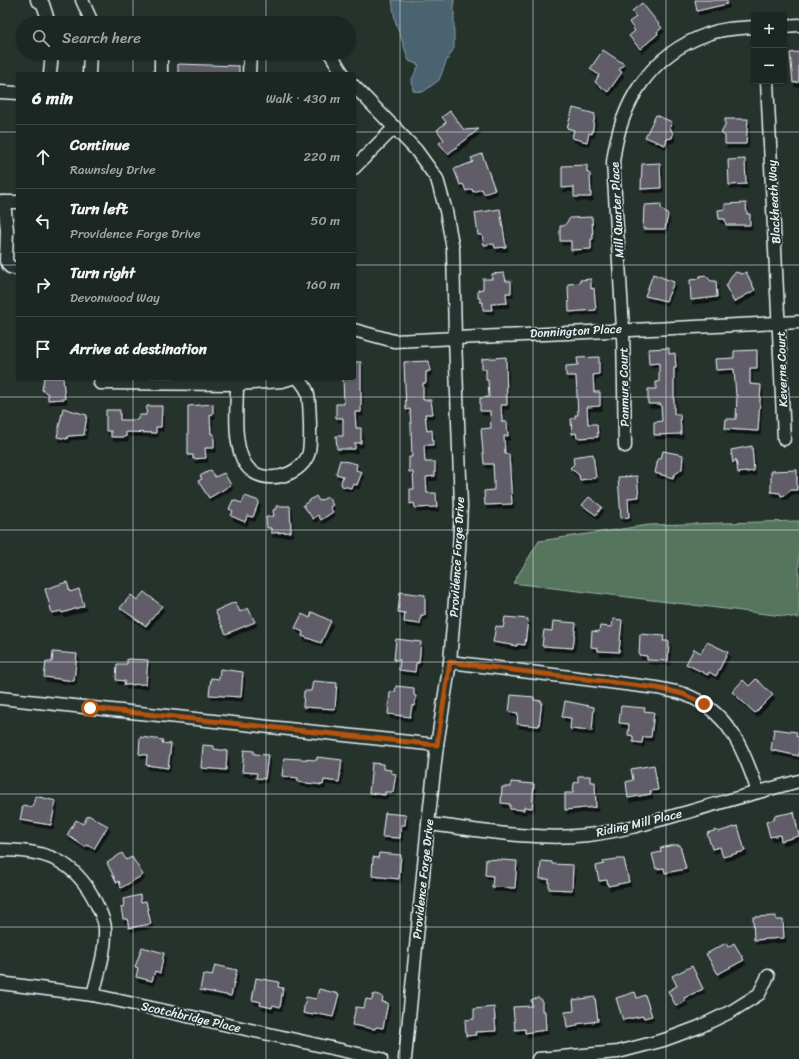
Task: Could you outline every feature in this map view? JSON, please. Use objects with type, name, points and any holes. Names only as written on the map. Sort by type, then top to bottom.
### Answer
[{"type":"street","points":[[37,0],[43,4],[47,16]]},
{"type":"street","points":[[82,0],[89,16]]},
{"type":"street","points":[[787,26],[799,25]]},
{"type":"street","name":"Mill Quarter Place","points":[[623,329],[613,162],[616,138],[628,107],[642,82],[662,60],[687,42],[710,33],[734,28],[751,27]]},
{"type":"street","points":[[50,72],[51,60]]},
{"type":"street","points":[[89,72],[90,60]]},
{"type":"street","points":[[161,72],[162,60]]},
{"type":"street","points":[[249,72],[250,60]]},
{"type":"street","points":[[335,60],[343,72]]},
{"type":"street","name":"Blackheath Way","points":[[768,84],[780,322]]},
{"type":"street","name":"Providence Forge Drive","points":[[356,88],[416,150],[437,179],[454,249],[454,337],[461,506],[450,662],[437,745],[428,824],[405,1059]]},
{"type":"street","points":[[0,92],[16,93]]},
{"type":"street","points":[[356,166],[395,127]]},
{"type":"street","points":[[16,202],[2,202],[7,230],[6,261],[10,267],[16,268]]},
{"type":"street","name":"Keverne Court","points":[[780,322],[784,439]]},
{"type":"street","name":"Donnington Place","points":[[356,331],[394,341],[623,329],[799,322]]},
{"type":"street","name":"Panmure Court","points":[[623,329],[625,446]]},
{"type":"street","points":[[100,383],[237,384],[285,380]]},
{"type":"street","points":[[237,384],[238,448],[243,461],[252,471],[259,475],[268,477],[282,476],[296,471],[305,461],[309,452],[307,391],[299,380]]},
{"type":"street","points":[[450,662],[657,688],[683,694],[704,704],[717,715],[730,731],[744,752],[758,792]]},
{"type":"street","points":[[0,698],[437,745]]},
{"type":"street","name":"Riding Mill Place","points":[[428,824],[519,835],[550,837],[587,835],[653,822],[799,781]]},
{"type":"street","points":[[0,850],[30,850],[56,859],[80,876],[102,916],[105,929],[103,951],[93,995]]},
{"type":"street","points":[[538,1059],[618,1052],[664,1040],[699,1027],[732,1011],[759,994],[768,976]]},
{"type":"street","name":"Scotchbridge Place","points":[[0,983],[93,995],[381,1059]]},
{"type":"green space","points":[[799,521],[799,618],[513,583],[539,541],[649,525]]},
{"type":"water","points":[[392,0],[454,0],[454,48],[446,62],[439,80],[423,92],[413,91],[412,79],[419,65],[409,61],[395,20]]},
{"type":"building","points":[[695,0],[727,0],[727,4],[697,11]]},
{"type":"building","points":[[642,3],[662,28],[657,32],[658,34],[640,49],[629,36],[635,31],[629,22],[636,17],[632,11]]},
{"type":"building","points":[[603,50],[624,64],[619,70],[622,72],[608,92],[595,82],[599,75],[590,69]]},
{"type":"building","points":[[799,52],[799,82],[793,83],[790,53]]},
{"type":"building","points":[[178,64],[239,66],[239,72],[178,72]]},
{"type":"building","points":[[573,108],[595,114],[592,134],[589,133],[587,142],[572,138],[574,130],[567,128]]},
{"type":"building","points":[[450,111],[464,130],[479,129],[448,154],[439,143],[444,140],[437,130],[446,122],[442,117]]},
{"type":"building","points":[[656,115],[672,122],[670,127],[673,134],[672,138],[667,139],[665,145],[645,137]]},
{"type":"building","points":[[725,119],[748,119],[746,144],[725,144],[725,136],[721,133],[725,126]]},
{"type":"building","points":[[482,154],[495,190],[484,194],[482,189],[473,192],[472,189],[466,191],[463,184],[460,185],[454,169],[473,162],[471,158]]},
{"type":"building","points":[[745,159],[746,184],[729,185],[728,160]]},
{"type":"building","points":[[660,163],[661,188],[641,189],[642,164]]},
{"type":"building","points":[[587,165],[587,172],[590,174],[591,197],[574,197],[574,187],[562,188],[562,166]]},
{"type":"building","points":[[746,203],[747,214],[750,214],[750,225],[726,225],[725,219],[719,219],[718,210],[725,209],[725,204]]},
{"type":"building","points":[[661,204],[661,208],[668,215],[665,229],[643,229],[645,205]]},
{"type":"building","points":[[500,209],[506,247],[495,248],[494,244],[484,245],[482,235],[478,235],[475,213]]},
{"type":"building","points":[[592,217],[593,239],[591,239],[591,249],[571,250],[571,241],[560,241],[560,226],[564,226],[570,218]]},
{"type":"building","points":[[736,272],[742,274],[746,272],[755,290],[734,302],[726,287],[732,275]]},
{"type":"building","points":[[504,273],[506,281],[511,281],[511,293],[506,293],[507,303],[491,304],[492,310],[483,310],[483,302],[480,302],[480,298],[478,298],[478,290],[483,289],[483,279],[492,279],[492,274]]},
{"type":"building","points":[[653,274],[674,282],[666,301],[645,296]]},
{"type":"building","points":[[705,275],[711,281],[716,281],[717,297],[691,300],[690,280],[698,279],[700,276]]},
{"type":"building","points":[[591,279],[591,289],[594,288],[596,310],[569,312],[568,284],[580,283],[580,280]]},
{"type":"building","points":[[669,348],[669,354],[675,353],[676,368],[674,368],[674,414],[680,414],[681,434],[654,435],[654,422],[662,421],[661,404],[648,404],[648,389],[656,389],[656,382],[659,382],[659,363],[649,364],[648,349]]},
{"type":"building","points":[[757,350],[757,368],[750,368],[750,384],[761,385],[758,431],[725,429],[726,419],[736,419],[737,395],[736,396],[734,369],[716,370],[715,359],[734,358],[734,351]]},
{"type":"building","points":[[506,357],[507,405],[501,405],[502,422],[507,422],[508,436],[504,436],[505,454],[509,454],[512,504],[485,505],[484,491],[494,490],[494,482],[493,464],[484,464],[481,429],[491,428],[490,411],[480,411],[480,398],[489,397],[486,369],[482,369],[482,359]]},
{"type":"building","points":[[599,357],[599,374],[593,375],[594,392],[600,392],[600,406],[587,407],[588,424],[597,424],[598,437],[577,438],[576,433],[572,434],[571,419],[575,418],[575,415],[578,415],[576,376],[566,376],[566,366],[578,365],[577,358]]},
{"type":"building","points":[[429,361],[430,371],[426,372],[426,383],[423,383],[423,400],[431,400],[433,414],[425,414],[427,431],[432,430],[433,445],[424,445],[425,462],[435,462],[435,476],[426,477],[427,493],[436,493],[437,507],[415,508],[414,503],[410,504],[410,489],[414,489],[413,472],[409,472],[409,457],[412,457],[411,426],[410,409],[406,410],[404,362]]},
{"type":"building","points":[[356,362],[361,362],[361,412],[355,412],[356,428],[361,428],[361,443],[355,443],[355,449],[337,449],[336,436],[343,436],[343,418],[336,418],[336,404],[344,404],[343,380],[356,380]]},
{"type":"building","points":[[44,380],[63,380],[65,399],[48,400],[48,394],[42,390]]},
{"type":"building","points":[[213,404],[213,414],[210,415],[211,434],[214,434],[214,448],[205,448],[206,458],[193,459],[193,455],[188,455],[188,406]]},
{"type":"building","points":[[147,406],[162,406],[161,427],[156,427],[156,433],[126,432],[126,437],[111,437],[111,431],[106,431],[106,410],[120,410],[120,420],[137,420],[140,415],[146,415]]},
{"type":"building","points":[[63,408],[87,415],[84,435],[68,436],[67,439],[57,437]]},
{"type":"building","points":[[752,446],[754,471],[738,473],[736,459],[733,463],[731,450]]},
{"type":"building","points":[[663,451],[683,455],[682,469],[674,475],[673,478],[655,473],[658,459],[661,459]]},
{"type":"building","points":[[593,454],[596,478],[580,480],[579,475],[570,468],[574,464],[573,457]]},
{"type":"building","points":[[340,460],[357,464],[356,470],[362,472],[357,485],[353,484],[351,488],[342,486],[341,483],[343,476],[336,474]]},
{"type":"building","points":[[211,470],[215,477],[224,473],[231,485],[209,498],[198,481],[202,479],[200,476]]},
{"type":"building","points":[[797,470],[797,490],[791,490],[785,495],[781,496],[780,493],[771,492],[771,471]]},
{"type":"building","points":[[637,476],[639,497],[628,498],[629,517],[621,518],[618,477]]},
{"type":"building","points":[[245,496],[259,501],[253,517],[247,516],[245,522],[231,516],[233,511],[229,509],[233,500],[242,503]]},
{"type":"building","points":[[316,496],[319,501],[328,497],[333,505],[330,507],[333,512],[321,520],[318,515],[313,519],[303,505]]},
{"type":"building","points":[[589,497],[602,507],[596,515],[582,505]]},
{"type":"building","points":[[276,506],[290,506],[291,532],[271,533],[271,528],[267,528],[266,517],[274,516],[273,510],[276,509]]},
{"type":"building","points":[[67,582],[70,592],[79,589],[84,606],[62,613],[61,611],[52,613],[45,589]]},
{"type":"building","points":[[144,592],[162,606],[146,626],[120,608],[131,595],[137,600]]},
{"type":"building","points":[[400,592],[425,595],[425,615],[421,615],[420,624],[404,622],[405,613],[398,612]]},
{"type":"building","points":[[235,602],[240,612],[248,608],[255,622],[226,634],[215,611]]},
{"type":"building","points":[[312,612],[331,621],[321,643],[302,636],[303,632],[295,628],[302,614],[310,618]]},
{"type":"building","points":[[505,617],[528,619],[525,645],[517,644],[517,646],[493,642],[496,626],[503,628]]},
{"type":"building","points":[[613,619],[622,620],[619,652],[598,651],[598,648],[591,647],[592,631],[599,632],[600,626],[612,627]]},
{"type":"building","points":[[553,621],[576,623],[573,648],[542,646],[544,630],[552,631]]},
{"type":"building","points":[[640,634],[664,636],[663,641],[669,641],[668,661],[647,660],[647,656],[639,655]]},
{"type":"building","points":[[396,639],[421,642],[419,663],[416,663],[415,672],[399,670],[400,660],[394,660]]},
{"type":"building","points":[[707,642],[728,652],[716,676],[709,672],[708,675],[686,664],[694,649],[701,653]]},
{"type":"building","points":[[53,652],[77,654],[74,681],[44,677],[46,662],[52,662]]},
{"type":"building","points":[[127,659],[148,660],[146,684],[124,685],[125,681],[116,680],[117,664],[127,664]]},
{"type":"building","points":[[220,669],[243,672],[241,697],[209,695],[211,678],[219,679]]},
{"type":"building","points":[[756,679],[773,695],[755,713],[732,692],[743,680],[749,686]]},
{"type":"building","points":[[313,681],[337,683],[335,709],[303,707],[304,691],[311,691]]},
{"type":"building","points":[[396,686],[414,688],[414,695],[416,696],[415,706],[412,706],[410,717],[388,714],[390,692],[395,692]]},
{"type":"building","points":[[511,695],[534,697],[534,700],[542,701],[539,726],[517,724],[518,713],[509,712]]},
{"type":"building","points":[[565,701],[594,707],[592,731],[570,729],[571,718],[562,717]]},
{"type":"building","points":[[621,706],[645,708],[644,711],[654,712],[651,737],[643,737],[642,743],[633,742],[633,736],[628,735],[629,724],[619,723]]},
{"type":"building","points":[[774,729],[797,732],[796,736],[799,737],[799,756],[771,750]]},
{"type":"building","points":[[140,737],[163,740],[162,743],[171,744],[168,768],[146,765],[147,755],[139,754]]},
{"type":"building","points":[[203,745],[214,746],[214,749],[227,751],[226,770],[201,768]]},
{"type":"building","points":[[244,750],[254,751],[254,754],[268,755],[265,779],[256,778],[257,773],[242,772]]},
{"type":"building","points":[[317,757],[342,760],[339,782],[324,780],[323,785],[298,782],[298,778],[282,776],[284,758],[317,760]]},
{"type":"building","points":[[372,763],[383,764],[383,769],[391,770],[391,773],[396,774],[393,792],[385,792],[385,795],[369,793]]},
{"type":"building","points":[[654,765],[658,790],[650,791],[651,794],[628,798],[626,782],[633,780],[631,769]]},
{"type":"building","points":[[578,776],[590,776],[590,782],[595,782],[596,807],[565,810],[565,793],[573,793],[574,783],[578,782]]},
{"type":"building","points":[[511,782],[534,784],[532,808],[524,807],[524,810],[510,809],[510,804],[501,803],[502,787],[511,787]]},
{"type":"building","points":[[35,796],[56,801],[51,825],[20,820],[23,805],[33,807]]},
{"type":"building","points":[[794,812],[799,836],[781,841],[780,835],[770,837],[766,822],[775,819],[774,816]]},
{"type":"building","points":[[385,813],[406,815],[405,825],[401,825],[400,838],[382,837]]},
{"type":"building","points":[[88,815],[108,826],[94,849],[87,845],[85,847],[67,835],[76,820],[83,824]]},
{"type":"building","points":[[738,826],[745,851],[723,857],[720,847],[712,849],[707,833],[717,830],[718,832]]},
{"type":"building","points":[[680,845],[686,869],[665,873],[664,868],[656,869],[652,854],[661,852],[660,848]]},
{"type":"building","points":[[122,853],[126,860],[132,857],[143,875],[121,888],[119,881],[117,883],[107,863]]},
{"type":"building","points":[[379,853],[401,855],[399,879],[372,876],[373,857],[378,858]]},
{"type":"building","points":[[486,859],[517,861],[515,888],[492,887],[493,876],[485,875]]},
{"type":"building","points":[[624,859],[629,882],[608,886],[607,880],[599,881],[596,866],[604,864],[603,861]]},
{"type":"building","points":[[541,861],[552,862],[552,864],[573,865],[572,890],[549,889],[549,879],[540,879]]},
{"type":"building","points":[[140,895],[141,902],[146,901],[151,924],[129,928],[127,919],[123,919],[121,907],[124,906],[123,899]]},
{"type":"building","points":[[776,916],[776,920],[783,920],[784,938],[754,940],[753,917]]},
{"type":"building","points":[[726,943],[728,947],[734,943],[744,960],[718,974],[706,954]]},
{"type":"building","points":[[142,947],[164,953],[160,973],[155,971],[152,981],[136,977],[138,968],[135,967]]},
{"type":"building","points":[[215,965],[237,970],[231,996],[200,990],[203,974],[212,976]]},
{"type":"building","points":[[692,966],[703,989],[684,998],[686,1001],[676,1006],[668,991],[677,986],[672,976]]},
{"type":"building","points":[[256,978],[279,982],[278,987],[283,988],[280,1007],[273,1005],[272,1008],[260,1005],[261,1002],[252,1000]]},
{"type":"building","points":[[319,989],[339,994],[333,1017],[314,1013],[313,1015],[303,1013],[306,997],[316,999]]},
{"type":"building","points":[[635,992],[637,998],[645,995],[652,1016],[644,1018],[643,1016],[623,1020],[616,998]]},
{"type":"building","points":[[376,994],[383,997],[382,1002],[388,1003],[383,1028],[376,1027],[375,1029],[352,1025],[356,1007],[364,1008],[366,999],[372,1000],[373,995]]},
{"type":"building","points":[[538,997],[542,1000],[542,1011],[545,1011],[546,1030],[525,1033],[525,1029],[515,1030],[513,1007],[532,1006],[531,1000]]},
{"type":"building","points":[[595,997],[598,1021],[577,1024],[577,1026],[567,1028],[565,1012],[574,1011],[573,1000]]},
{"type":"building","points":[[494,1007],[496,1031],[475,1032],[476,1035],[466,1036],[465,1020],[474,1019],[474,1009]]},
{"type":"route","points":[[90,708],[437,745],[450,662],[657,688],[683,694],[704,704]]}]
